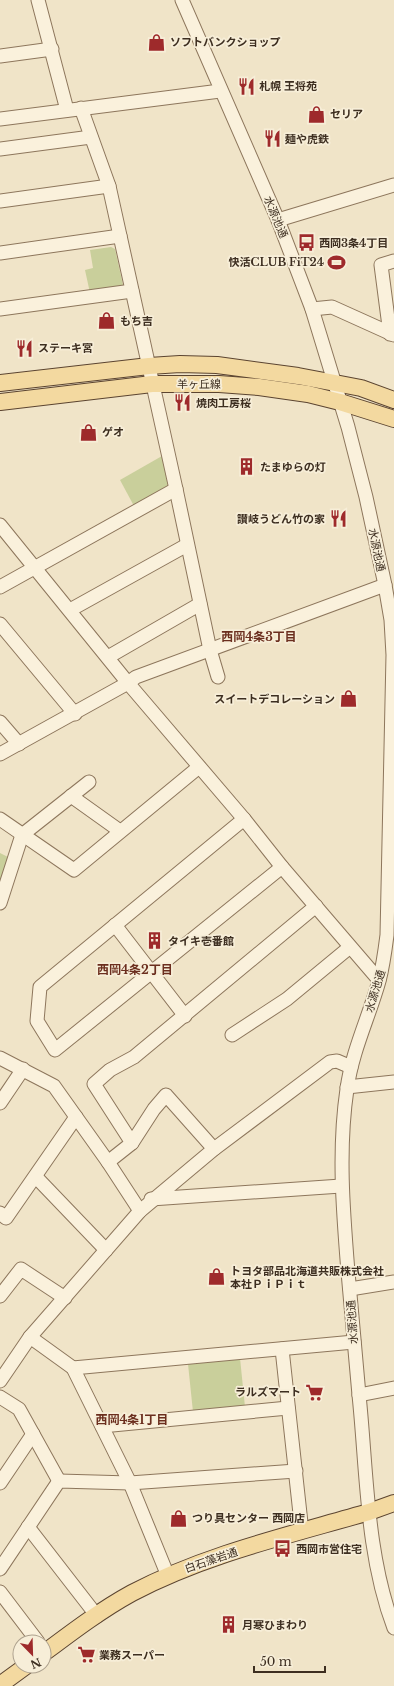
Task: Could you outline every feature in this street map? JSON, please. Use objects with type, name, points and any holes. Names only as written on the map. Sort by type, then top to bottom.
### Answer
[{"type":"main road","name":"羊ヶ丘線","points":[[0,383],[148,366],[180,364],[217,365],[298,376],[361,388],[394,400]]},
{"type":"main road","name":"羊ヶ丘線","points":[[0,402],[152,384],[219,384],[259,387],[308,394],[340,402],[394,419]]},
{"type":"main road","name":"白石藻岩通","points":[[52,1644],[131,1594],[168,1576],[218,1556],[370,1512],[394,1503]]},
{"type":"main road","points":[[0,1685],[15,1674]]},
{"type":"street","points":[[38,0],[67,110]]},
{"type":"street","name":"水源池通","points":[[182,0],[220,91],[278,220],[312,308],[359,470],[385,585],[391,620],[393,655],[391,915],[379,980],[351,1067],[347,1087],[342,1134],[341,1186],[370,1512],[379,1578],[394,1628]]},
{"type":"street","points":[[0,56],[52,49]]},
{"type":"street","points":[[0,119],[220,91]]},
{"type":"street","points":[[81,108],[109,186],[210,650],[218,678]]},
{"type":"street","points":[[0,149],[92,137]]},
{"type":"street","points":[[278,220],[394,185]]},
{"type":"street","points":[[0,201],[109,186]]},
{"type":"street","points":[[0,253],[120,236]]},
{"type":"street","points":[[392,334],[381,265],[394,261]]},
{"type":"street","points":[[0,309],[132,291]]},
{"type":"street","points":[[312,308],[332,307],[392,334]]},
{"type":"street","points":[[0,587],[176,489]]},
{"type":"street","points":[[0,526],[128,683],[379,980]]},
{"type":"street","points":[[70,610],[187,545]]},
{"type":"street","points":[[0,754],[75,714],[136,677],[385,585]]},
{"type":"street","points":[[108,657],[200,604]]},
{"type":"street","points":[[0,624],[75,714]]},
{"type":"street","points":[[0,722],[19,744]]},
{"type":"street","points":[[0,819],[74,870],[199,767]]},
{"type":"street","points":[[0,903],[22,835],[89,782]]},
{"type":"street","points":[[71,796],[120,831]]},
{"type":"street","points":[[244,819],[40,987],[37,1021],[55,1050],[282,867]]},
{"type":"street","points":[[132,1143],[94,1084],[110,1070],[134,1057],[316,906]]},
{"type":"street","points":[[115,924],[184,1016]]},
{"type":"street","points":[[232,1035],[287,999],[350,947]]},
{"type":"street","points":[[0,1058],[54,1086],[108,1162],[140,1211]]},
{"type":"street","points":[[2,1374],[30,1337],[152,1199],[214,1149],[330,1062],[337,1061],[351,1067]]},
{"type":"street","points":[[0,1103],[23,1069]]},
{"type":"street","points":[[347,1087],[394,1082]]},
{"type":"street","points":[[108,1162],[132,1143],[154,1109],[166,1095],[214,1149]]},
{"type":"street","points":[[2,1219],[36,1177],[76,1117]]},
{"type":"street","points":[[36,1177],[106,1250]]},
{"type":"street","points":[[152,1199],[341,1186]]},
{"type":"street","points":[[0,1296],[21,1269],[65,1298]]},
{"type":"street","points":[[350,1289],[394,1282]]},
{"type":"street","points":[[30,1337],[73,1368],[130,1483],[168,1576]]},
{"type":"street","points":[[73,1368],[354,1342]]},
{"type":"street","points":[[282,1349],[302,1532]]},
{"type":"street","points":[[359,1395],[394,1388]]},
{"type":"street","points":[[0,1397],[19,1409],[58,1481]]},
{"type":"street","points":[[102,1426],[288,1408]]},
{"type":"street","points":[[0,1483],[33,1434]]},
{"type":"street","points":[[58,1481],[130,1483],[296,1471]]},
{"type":"street","points":[[2,1561],[28,1527],[58,1481]]},
{"type":"street","points":[[28,1527],[97,1616]]},
{"type":"street","points":[[0,1592],[32,1634]]},
{"type":"green space","points":[[111,247],[115,249],[123,285],[121,288],[90,293],[85,270],[93,268],[90,250]]},
{"type":"green space","points":[[162,456],[168,483],[167,488],[134,506],[120,480]]},
{"type":"green space","points":[[0,853],[8,857],[0,881]]},
{"type":"green space","points":[[240,1358],[245,1407],[193,1412],[188,1364]]},
{"type":"place","name":"ソフトバンクショップ","points":[[157,42]]},
{"type":"place","name":"札幌 王将苑","points":[[246,86]]},
{"type":"place","name":"セリア","points":[[317,114]]},
{"type":"place","name":"麺や虎鉄","points":[[272,139]]},
{"type":"place","name":"西岡3条4丁目","points":[[306,243]]},
{"type":"place","name":"快活CLUB FiT24","points":[[337,262]]},
{"type":"place","name":"もち吉","points":[[107,321]]},
{"type":"place","name":"ステーキ宮","points":[[25,348]]},
{"type":"place","name":"焼肉工房桜","points":[[183,403]]},
{"type":"place","name":"ゲオ","points":[[89,432]]},
{"type":"place","name":"たまゆらの灯","points":[[247,467]]},
{"type":"place","name":"讃岐うどん竹の家","points":[[338,519]]},
{"type":"place","name":"スイートデコレーション","points":[[348,699]]},
{"type":"place","name":"タイキ壱番館","points":[[155,941]]},
{"type":"place","name":"トヨタ部品北海道共販株式会社 本社ＰｉＰｉｔ","points":[[217,1277]]},
{"type":"place","name":"ラルズマート","points":[[314,1392]]},
{"type":"place","name":"つり具センター 西岡店","points":[[179,1518]]},
{"type":"place","name":"西岡市営住宅","points":[[283,1549]]},
{"type":"place","name":"月寒ひまわり","points":[[229,1625]]},
{"type":"place","name":"業務スーパー","points":[[86,1655]]},
{"type":"district","name":"西岡4条3丁目","points":[[259,636]]},
{"type":"district","name":"西岡4条2丁目","points":[[135,969]]},
{"type":"district","name":"西岡4条1丁目","points":[[132,1419]]}]
